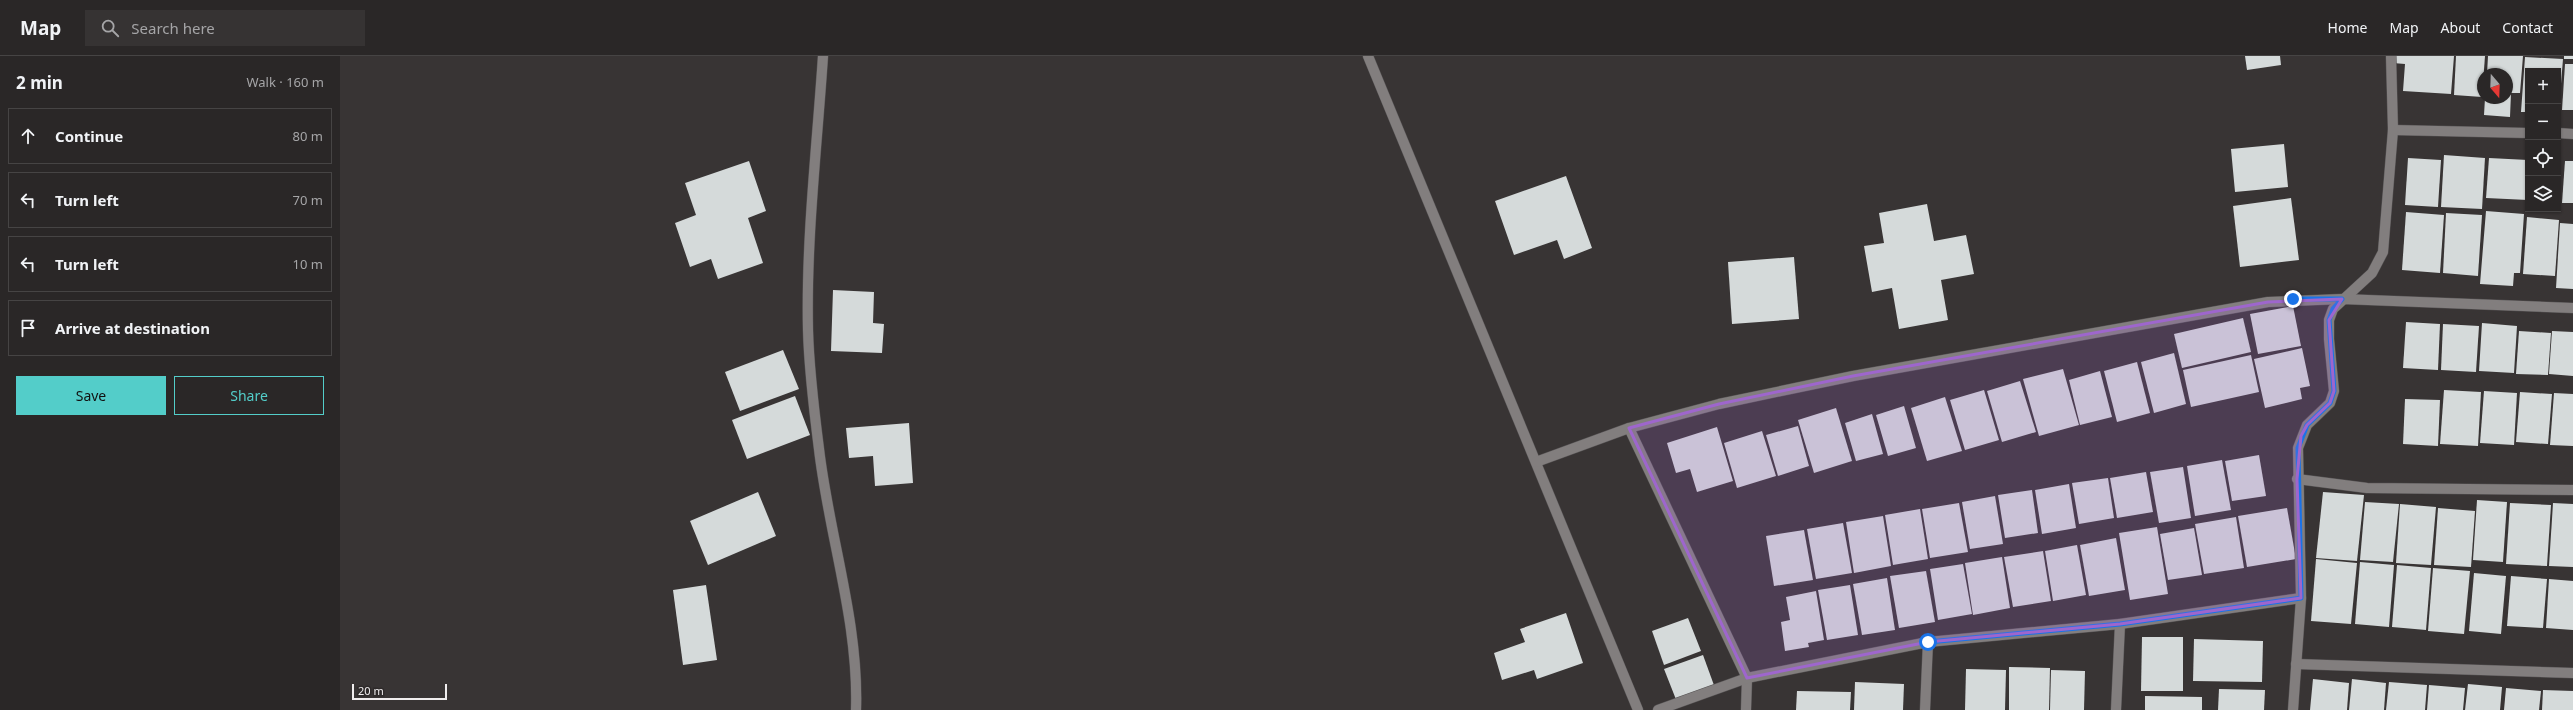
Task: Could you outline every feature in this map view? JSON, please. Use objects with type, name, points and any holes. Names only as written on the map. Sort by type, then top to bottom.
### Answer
[{"type":"street","points":[[823,56],[812,215],[808,330],[819,449],[832,538],[852,632],[856,710]]},
{"type":"street","points":[[1368,56],[1638,710]]},
{"type":"street","points":[[2293,710],[2301,598],[2297,480],[2298,448],[2301,436],[2307,425],[2330,403],[2334,391],[2329,320],[2333,309],[2342,299],[2372,273],[2383,252],[2392,130],[2391,56]]},
{"type":"street","points":[[2392,130],[2525,132]]},
{"type":"street","points":[[2561,133],[2573,134]]},
{"type":"street","points":[[1536,462],[1629,428],[1719,404],[1860,375],[2268,302],[2342,299],[2573,308]]},
{"type":"street","points":[[1629,428],[1747,678],[1746,710]]},
{"type":"street","points":[[2297,480],[2367,488],[2573,490]]},
{"type":"street","points":[[1658,710],[1747,678],[1928,642],[2120,624],[2301,598]]},
{"type":"street","points":[[2116,710],[2120,624]]},
{"type":"street","points":[[1925,710],[1928,642]]},
{"type":"street","points":[[2296,664],[2573,673]]},
{"type":"highlighted area","points":[[2342,299],[2329,320],[2334,391],[2330,403],[2307,425],[2301,436],[2297,479],[2301,598],[2120,624],[1928,642],[1747,678],[1629,428],[1719,404],[1853,376],[2268,302]]},
{"type":"building","points":[[2245,56],[2280,56],[2281,65],[2247,70]]},
{"type":"building","points":[[2394,56],[2454,56],[2451,94],[2403,91],[2405,64],[2393,63]]},
{"type":"building","points":[[2456,56],[2485,56],[2484,68],[2477,68],[2477,97],[2454,95]]},
{"type":"building","points":[[2488,56],[2523,56],[2520,93],[2513,93],[2513,68],[2487,68]]},
{"type":"building","points":[[2564,56],[2573,56],[2573,59],[2564,59]]},
{"type":"building","points":[[2525,57],[2563,59],[2561,84],[2561,68],[2525,68],[2525,112],[2521,112]]},
{"type":"building","points":[[2565,64],[2573,64],[2573,110],[2562,110]]},
{"type":"building","points":[[2485,104],[2511,104],[2510,117],[2484,115]]},
{"type":"building","points":[[2284,144],[2288,187],[2235,192],[2231,149]]},
{"type":"building","points":[[2444,155],[2485,158],[2482,209],[2441,207]]},
{"type":"building","points":[[2408,158],[2441,160],[2438,207],[2405,205]]},
{"type":"building","points":[[2489,158],[2525,160],[2525,200],[2486,198]]},
{"type":"building","points":[[749,161],[766,211],[748,218],[763,263],[718,279],[711,259],[690,267],[675,223],[696,215],[685,183]]},
{"type":"building","points":[[2565,161],[2573,161],[2573,203],[2562,203]]},
{"type":"building","points":[[1566,176],[1592,248],[1564,259],[1557,240],[1514,255],[1495,201]]},
{"type":"building","points":[[2291,198],[2299,260],[2240,267],[2233,206]]},
{"type":"building","points":[[1927,204],[1934,241],[1966,235],[1974,274],[1941,280],[1948,320],[1899,329],[1892,288],[1872,292],[1864,246],[1884,243],[1879,213]]},
{"type":"building","points":[[2486,211],[2524,214],[2520,273],[2514,273],[2513,286],[2480,284]]},
{"type":"building","points":[[2406,212],[2444,215],[2440,273],[2402,270]]},
{"type":"building","points":[[2446,213],[2482,215],[2478,276],[2443,273]]},
{"type":"building","points":[[2527,217],[2559,220],[2555,276],[2523,274]]},
{"type":"building","points":[[2560,223],[2573,224],[2573,289],[2556,288]]},
{"type":"building","points":[[1794,257],[1799,319],[1732,324],[1728,262]]},
{"type":"building","points":[[833,290],[874,292],[873,323],[884,324],[882,353],[831,351]]},
{"type":"building","points":[[2293,306],[2301,346],[2258,354],[2250,314]]},
{"type":"building","points":[[2243,318],[2251,352],[2182,368],[2174,334]]},
{"type":"building","points":[[2406,322],[2440,324],[2438,370],[2403,368]]},
{"type":"building","points":[[2482,323],[2517,326],[2514,373],[2479,371]]},
{"type":"building","points":[[2443,324],[2479,326],[2476,372],[2441,370]]},
{"type":"building","points":[[2519,331],[2551,333],[2548,375],[2516,374]]},
{"type":"building","points":[[2552,331],[2573,332],[2573,376],[2549,374]]},
{"type":"building","points":[[2302,348],[2310,386],[2300,388],[2302,399],[2265,408],[2254,359]]},
{"type":"building","points":[[783,350],[799,389],[740,411],[725,372]]},
{"type":"building","points":[[2174,353],[2186,404],[2154,413],[2141,362]]},
{"type":"building","points":[[2251,355],[2259,392],[2191,407],[2183,370]]},
{"type":"building","points":[[2137,362],[2150,413],[2117,422],[2104,371]]},
{"type":"building","points":[[2063,369],[2079,425],[2039,436],[2023,379]]},
{"type":"building","points":[[2100,371],[2112,417],[2080,425],[2069,380]]},
{"type":"building","points":[[2020,381],[2036,432],[2002,442],[1987,391]]},
{"type":"building","points":[[1984,390],[1999,440],[1965,450],[1950,400]]},
{"type":"building","points":[[2444,390],[2481,392],[2478,446],[2440,444]]},
{"type":"building","points":[[2484,391],[2517,393],[2514,445],[2480,443]]},
{"type":"building","points":[[2520,392],[2552,394],[2548,444],[2516,442]]},
{"type":"building","points":[[2554,393],[2573,394],[2573,446],[2550,445]]},
{"type":"building","points":[[795,396],[810,435],[747,459],[732,420]]},
{"type":"building","points":[[1945,397],[1962,451],[1927,461],[1911,408]]},
{"type":"building","points":[[2405,399],[2440,400],[2438,446],[2403,444]]},
{"type":"building","points":[[1904,406],[1916,448],[1888,456],[1876,415]]},
{"type":"building","points":[[1836,408],[1852,461],[1814,473],[1798,420]]},
{"type":"building","points":[[1872,414],[1883,454],[1856,461],[1845,423]]},
{"type":"building","points":[[909,423],[913,483],[875,486],[873,456],[849,458],[846,428]]},
{"type":"building","points":[[1798,426],[1809,466],[1778,476],[1766,435]]},
{"type":"building","points":[[1717,427],[1733,481],[1697,492],[1690,469],[1676,473],[1667,443]]},
{"type":"building","points":[[1762,431],[1776,476],[1737,488],[1724,443]]},
{"type":"building","points":[[2259,455],[2266,496],[2232,501],[2225,461]]},
{"type":"building","points":[[2222,460],[2231,510],[2195,516],[2187,466]]},
{"type":"building","points":[[2183,467],[2191,518],[2159,523],[2150,472]]},
{"type":"building","points":[[2146,472],[2153,512],[2117,518],[2110,478]]},
{"type":"building","points":[[2108,478],[2114,518],[2079,524],[2072,483]]},
{"type":"building","points":[[2069,484],[2076,528],[2042,534],[2035,490]]},
{"type":"building","points":[[2032,490],[2038,533],[2005,538],[1998,495]]},
{"type":"building","points":[[758,492],[776,536],[708,565],[690,521]]},
{"type":"building","points":[[2323,492],[2364,495],[2357,561],[2316,558]]},
{"type":"building","points":[[1995,496],[2003,544],[1970,549],[1962,502]]},
{"type":"building","points":[[2477,500],[2507,502],[2503,562],[2473,560]]},
{"type":"building","points":[[2365,502],[2399,504],[2393,562],[2360,560]]},
{"type":"building","points":[[1959,503],[1968,552],[1930,558],[1922,509]]},
{"type":"building","points":[[2510,503],[2551,505],[2547,566],[2506,564]]},
{"type":"building","points":[[2553,503],[2573,504],[2573,567],[2549,566]]},
{"type":"building","points":[[2400,504],[2436,507],[2431,565],[2396,563]]},
{"type":"building","points":[[2287,508],[2296,559],[2247,567],[2238,516]]},
{"type":"building","points":[[2438,508],[2475,511],[2471,567],[2434,565]]},
{"type":"building","points":[[1920,509],[1928,559],[1893,565],[1885,515]]},
{"type":"building","points":[[1883,516],[1891,566],[1854,573],[1846,522]]},
{"type":"building","points":[[2236,517],[2244,568],[2204,574],[2195,524]]},
{"type":"building","points":[[1843,523],[1852,573],[1816,579],[1807,529]]},
{"type":"building","points":[[2157,527],[2168,594],[2130,600],[2119,533]]},
{"type":"building","points":[[2194,528],[2202,575],[2168,580],[2160,534]]},
{"type":"building","points":[[1804,530],[1813,580],[1774,586],[1766,536]]},
{"type":"building","points":[[2116,538],[2125,590],[2089,596],[2080,545]]},
{"type":"building","points":[[2077,545],[2086,595],[2053,601],[2045,551]]},
{"type":"building","points":[[2043,551],[2051,601],[2013,607],[2004,557]]},
{"type":"building","points":[[2002,557],[2010,608],[1973,615],[1965,563]]},
{"type":"building","points":[[2316,559],[2357,563],[2351,624],[2311,621]]},
{"type":"building","points":[[2360,562],[2394,565],[2389,627],[2355,624]]},
{"type":"building","points":[[1963,564],[1972,614],[1938,620],[1930,569]]},
{"type":"building","points":[[2397,565],[2431,568],[2426,630],[2392,627]]},
{"type":"building","points":[[2433,568],[2470,571],[2464,634],[2428,631]]},
{"type":"building","points":[[1926,571],[1935,622],[1899,628],[1890,576]]},
{"type":"building","points":[[2474,573],[2506,576],[2501,634],[2469,631]]},
{"type":"building","points":[[2511,576],[2547,579],[2543,628],[2507,626]]},
{"type":"building","points":[[1887,578],[1895,630],[1862,635],[1853,584]]},
{"type":"building","points":[[2549,579],[2573,581],[2573,630],[2546,628]]},
{"type":"building","points":[[706,585],[717,660],[683,665],[673,590]]},
{"type":"building","points":[[1850,585],[1858,635],[1827,640],[1818,590]]},
{"type":"building","points":[[1816,591],[1824,640],[1808,643],[1809,647],[1785,651],[1781,622],[1790,620],[1786,597]]},
{"type":"building","points":[[1566,613],[1583,663],[1537,679],[1534,670],[1502,680],[1494,653],[1525,642],[1520,629]]},
{"type":"building","points":[[1688,618],[1701,651],[1664,665],[1652,631]]},
{"type":"building","points":[[2142,637],[2183,637],[2183,691],[2141,691]]},
{"type":"building","points":[[2194,639],[2263,641],[2262,682],[2193,681]]},
{"type":"building","points":[[1703,655],[1715,688],[1677,702],[1664,669]]},
{"type":"building","points":[[2009,667],[2050,668],[2049,710],[2009,710]]},
{"type":"building","points":[[1966,669],[2006,670],[2005,710],[1965,710]]},
{"type":"building","points":[[2051,670],[2085,671],[2084,710],[2050,710]]},
{"type":"building","points":[[2313,679],[2349,683],[2347,710],[2310,710]]},
{"type":"building","points":[[2352,679],[2386,683],[2384,710],[2349,710]]},
{"type":"building","points":[[1855,682],[1904,684],[1903,710],[1854,710]]},
{"type":"building","points":[[2389,682],[2427,685],[2425,710],[2386,710]]},
{"type":"building","points":[[2468,684],[2502,687],[2500,710],[2465,710]]},
{"type":"building","points":[[2429,685],[2465,688],[2463,710],[2427,710]]},
{"type":"building","points":[[2506,688],[2541,691],[2539,710],[2504,710]]},
{"type":"building","points":[[2219,689],[2265,690],[2264,710],[2218,710]]},
{"type":"building","points":[[2543,690],[2573,691],[2573,710],[2542,710]]},
{"type":"building","points":[[1797,691],[1851,692],[1850,710],[1796,710]]},
{"type":"building","points":[[2145,696],[2202,697],[2202,710],[2145,710]]},
{"type":"route","points":[[1928,642],[2120,624],[2301,598],[2297,480],[2298,448],[2301,436],[2307,425],[2330,403],[2334,391],[2335,382],[2329,338],[2329,320],[2333,309],[2342,299],[2293,299]]}]
